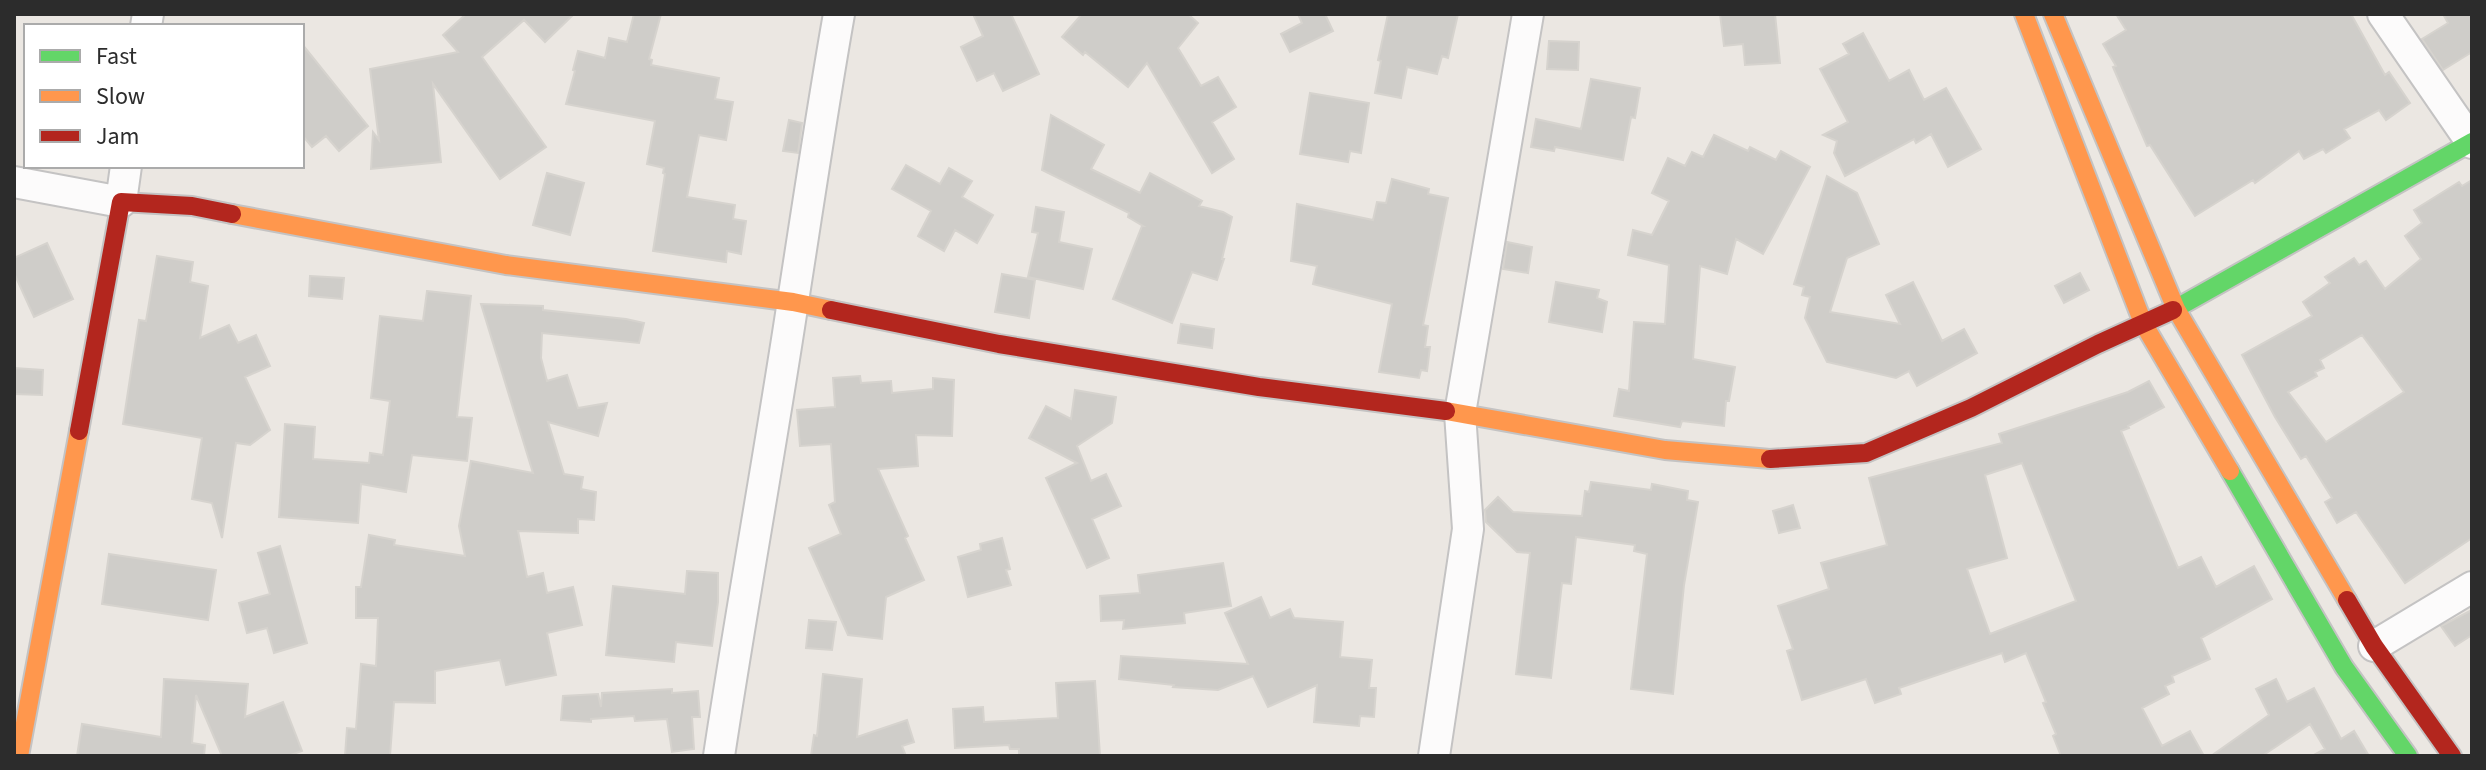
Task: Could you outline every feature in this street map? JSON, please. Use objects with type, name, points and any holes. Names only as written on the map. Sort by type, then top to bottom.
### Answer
[{"type":"street","points":[[719,756],[839,14]]},
{"type":"street","points":[[1434,756],[1468,529],[1460,413],[1528,14]]},
{"type":"street","points":[[2024,14],[2143,323],[2344,667],[2408,756]]},
{"type":"street","points":[[2053,14],[2176,309],[2374,646],[2452,756]]},
{"type":"street","points":[[14,182],[121,202],[192,206],[506,265],[793,302],[1045,352],[1259,387],[1460,413],[1665,450],[1762,459],[1866,453],[1971,408],[2176,309],[2472,142],[2383,14]]},
{"type":"street","points":[[19,756],[19,719],[126,168]]},
{"type":"street","points":[[2374,646],[2472,587]]},
{"type":"building","points":[[466,14],[574,14],[545,42],[524,20],[482,57],[546,147],[500,179],[433,84],[441,162],[371,169],[373,132],[379,140],[370,69],[458,52],[443,35]]},
{"type":"building","points":[[634,14],[661,14],[649,59],[652,60],[651,65],[719,78],[715,99],[733,102],[726,140],[699,135],[687,197],[735,205],[733,219],[746,221],[741,254],[727,251],[726,262],[653,251],[665,174],[664,168],[647,164],[655,121],[566,104],[578,51],[605,58],[609,38],[627,42]]},
{"type":"building","points":[[973,14],[1011,14],[1039,74],[1003,91],[994,73],[977,81],[961,47],[983,36]]},
{"type":"building","points":[[1082,14],[1188,14],[1198,23],[1178,48],[1201,86],[1218,77],[1236,107],[1212,122],[1234,159],[1212,173],[1147,63],[1128,87],[1062,37]]},
{"type":"building","points":[[1298,14],[1325,14],[1333,31],[1290,52],[1281,34],[1302,23]]},
{"type":"building","points":[[1388,14],[1458,14],[1448,58],[1442,56],[1437,74],[1407,67],[1401,98],[1375,93]]},
{"type":"building","points":[[1720,14],[1775,14],[1780,63],[1745,65],[1743,44],[1724,46]]},
{"type":"building","points":[[2116,14],[2351,14],[2385,75],[2389,72],[2410,103],[2386,120],[2379,110],[2344,129],[2350,138],[2326,153],[2323,149],[2304,159],[2299,151],[2255,183],[2253,180],[2195,216],[2150,145],[2147,146],[2113,67],[2116,66],[2103,44],[2126,30]]},
{"type":"building","points":[[2443,14],[2472,14],[2472,52],[2443,70],[2422,39],[2448,23]]},
{"type":"building","points":[[1863,33],[1889,81],[1909,70],[1924,100],[1946,88],[1981,149],[1948,167],[1931,134],[1916,143],[1914,139],[1845,176],[1834,153],[1837,141],[1823,135],[1848,122],[1820,69],[1849,54],[1843,44]]},
{"type":"building","points":[[1549,41],[1579,42],[1578,70],[1547,69]]},
{"type":"building","points":[[304,46],[368,126],[339,151],[326,136],[312,147],[304,137]]},
{"type":"building","points":[[1591,79],[1640,88],[1623,160],[1555,147],[1554,151],[1531,147],[1536,119],[1581,129]]},
{"type":"building","points":[[1310,93],[1369,103],[1361,153],[1350,151],[1348,162],[1300,154]]},
{"type":"building","points":[[1051,115],[1104,145],[1091,169],[1140,193],[1150,173],[1202,201],[1199,206],[1232,217],[1217,280],[1192,272],[1172,323],[1113,299],[1143,226],[1128,217],[1129,213],[1042,170]]},
{"type":"building","points":[[789,120],[802,123],[798,153],[783,151]]},
{"type":"building","points":[[1714,135],[1776,160],[1781,151],[1810,167],[1763,254],[1736,239],[1727,274],[1700,266],[1693,359],[1735,367],[1729,401],[1726,401],[1724,426],[1682,421],[1680,427],[1614,416],[1619,389],[1629,391],[1634,322],[1665,324],[1669,265],[1628,255],[1633,230],[1652,235],[1669,201],[1652,193],[1668,158],[1685,166],[1692,152],[1703,157]]},
{"type":"building","points":[[906,165],[940,184],[949,168],[972,181],[962,197],[993,215],[977,243],[955,230],[944,251],[918,236],[931,211],[892,189]]},
{"type":"building","points":[[547,173],[584,183],[570,235],[533,225]]},
{"type":"building","points":[[1827,176],[1857,193],[1879,244],[1847,258],[1830,312],[1900,324],[1886,295],[1913,282],[1942,341],[1964,329],[1977,353],[1917,386],[1909,371],[1896,378],[1827,362],[1805,318],[1810,297],[1802,295],[1804,287],[1794,284]]},
{"type":"building","points":[[1392,179],[1429,189],[1428,194],[1448,198],[1423,325],[1428,326],[1425,347],[1430,347],[1427,371],[1421,370],[1419,378],[1379,372],[1392,304],[1313,284],[1317,266],[1291,261],[1297,204],[1373,220],[1377,202],[1386,203]]},
{"type":"building","points":[[2472,180],[2472,538],[2405,583],[2356,512],[2337,523],[2325,502],[2332,498],[2306,456],[2301,459],[2242,355],[2312,316],[2303,302],[2330,283],[2325,277],[2354,258],[2359,265],[2366,261],[2385,289],[2421,259],[2405,236],[2422,223],[2414,210],[2459,182],[2462,186]],"holes":[[[2362,335],[2404,392],[2326,442],[2288,392],[2317,376],[2315,372],[2324,368],[2320,360]]]},
{"type":"building","points":[[1036,207],[1064,212],[1059,242],[1092,249],[1083,289],[1028,277],[1038,233],[1032,232]]},
{"type":"building","points":[[1507,242],[1532,247],[1528,273],[1503,269]]},
{"type":"building","points":[[47,243],[73,299],[34,317],[14,273],[14,258]]},
{"type":"building","points":[[157,256],[193,262],[190,282],[208,286],[200,338],[229,325],[238,343],[256,335],[270,366],[245,377],[270,430],[250,445],[236,443],[222,538],[212,503],[192,499],[202,438],[123,424],[139,320],[146,321]]},
{"type":"building","points":[[2080,273],[2089,290],[2064,303],[2055,286]]},
{"type":"building","points":[[1002,274],[1035,280],[1029,318],[995,312]]},
{"type":"building","points":[[310,276],[344,278],[342,299],[309,296]]},
{"type":"building","points":[[1556,282],[1599,290],[1597,298],[1607,302],[1602,332],[1549,322]]},
{"type":"building","points":[[427,291],[471,296],[457,417],[472,418],[467,461],[412,455],[406,492],[361,484],[358,523],[279,517],[285,424],[315,427],[313,459],[369,463],[370,453],[383,455],[390,401],[371,398],[380,316],[423,321]]},
{"type":"building","points":[[481,304],[543,306],[543,310],[644,323],[639,343],[542,333],[541,358],[547,381],[567,375],[578,408],[607,403],[598,436],[548,422],[564,474],[583,477],[581,489],[596,492],[594,520],[578,519],[578,533],[518,531],[527,577],[543,573],[547,593],[573,587],[582,625],[547,633],[556,675],[506,685],[500,660],[435,671],[435,703],[394,702],[390,756],[345,756],[347,728],[356,729],[361,664],[376,666],[378,618],[356,618],[356,587],[361,587],[369,535],[395,540],[394,545],[465,556],[459,526],[471,461],[533,473]]},
{"type":"building","points":[[1181,324],[1214,329],[1212,348],[1178,343]]},
{"type":"building","points":[[14,368],[43,370],[42,395],[14,394]]},
{"type":"building","points":[[860,376],[861,383],[891,381],[892,393],[933,389],[933,378],[954,380],[952,436],[916,435],[918,466],[878,469],[924,580],[886,597],[882,639],[848,635],[809,548],[841,534],[829,505],[835,502],[831,444],[800,446],[797,410],[835,407],[833,378]]},
{"type":"building","points":[[2149,381],[2164,407],[2121,431],[2178,568],[2201,557],[2216,587],[2254,566],[2272,599],[2201,638],[2210,659],[2172,676],[2174,682],[2165,686],[2169,694],[2142,708],[2162,746],[2190,731],[2204,756],[2061,756],[2043,703],[2046,702],[2026,653],[2005,662],[2002,653],[1899,688],[1901,694],[1875,703],[1866,679],[1802,700],[1787,651],[1793,649],[1778,606],[1829,589],[1821,563],[1887,545],[1869,478],[2002,443],[1999,434],[2128,392]],"holes":[[[2022,463],[2076,601],[1990,634],[1967,569],[2007,558],[1985,475]]]},
{"type":"building","points":[[1075,390],[1116,397],[1112,423],[1077,446],[1091,481],[1106,474],[1121,506],[1092,519],[1109,558],[1087,568],[1046,478],[1077,463],[1029,438],[1046,406],[1071,419]]},
{"type":"building","points":[[1591,482],[1651,490],[1652,484],[1688,491],[1687,500],[1698,502],[1684,585],[1673,694],[1631,689],[1647,554],[1634,551],[1635,545],[1576,537],[1571,584],[1562,583],[1551,678],[1516,674],[1530,553],[1517,552],[1486,522],[1485,510],[1498,497],[1513,512],[1582,516],[1585,491],[1589,492]]},
{"type":"building","points":[[1793,505],[1800,528],[1779,533],[1773,511]]},
{"type":"building","points":[[1002,538],[1011,585],[968,597],[958,557],[981,550],[980,544]]},
{"type":"building","points":[[280,546],[307,643],[274,653],[267,628],[247,633],[239,603],[270,594],[258,553]]},
{"type":"building","points":[[109,554],[216,570],[208,620],[102,604]]},
{"type":"building","points":[[1223,563],[1231,606],[1184,613],[1185,623],[1123,629],[1124,620],[1101,621],[1100,596],[1140,593],[1138,575]]},
{"type":"building","points":[[687,571],[718,573],[712,646],[676,642],[674,662],[606,655],[613,586],[685,594]]},
{"type":"building","points":[[1261,597],[1270,618],[1290,609],[1294,618],[1343,622],[1340,657],[1372,660],[1369,688],[1376,688],[1374,717],[1360,716],[1359,726],[1314,722],[1317,685],[1268,707],[1253,676],[1218,690],[1119,679],[1121,656],[1248,664],[1225,613]]},
{"type":"building","points":[[2472,610],[2472,635],[2455,646],[2441,626]]},
{"type":"building","points":[[809,620],[836,622],[832,650],[806,648]]},
{"type":"building","points":[[823,674],[862,679],[857,737],[907,720],[914,742],[902,746],[906,756],[811,756],[814,735],[817,736]]},
{"type":"building","points":[[164,679],[248,684],[245,717],[283,702],[302,751],[288,756],[222,756],[196,695],[192,743],[205,745],[204,756],[77,756],[82,724],[161,737]]},
{"type":"building","points":[[2276,679],[2287,702],[2314,688],[2341,739],[2354,731],[2369,756],[2312,756],[2325,749],[2310,724],[2262,756],[2211,756],[2269,715],[2256,689]]},
{"type":"building","points":[[1095,681],[1100,756],[1019,756],[1019,749],[1010,749],[1009,745],[955,748],[953,709],[983,707],[984,722],[1058,718],[1056,683]]},
{"type":"building","points":[[672,689],[672,693],[698,691],[700,717],[692,717],[694,749],[672,752],[667,719],[635,721],[634,716],[591,719],[591,722],[561,720],[563,696],[598,694],[601,707],[602,693]]},
{"type":"traffic: fast","points":[[2173,310],[2472,142]]},
{"type":"traffic: fast","points":[[2230,471],[2344,667],[2408,756]]},
{"type":"traffic: slow","points":[[2024,14],[2143,323],[2230,471]]},
{"type":"traffic: slow","points":[[2053,14],[2176,309],[2347,600]]},
{"type":"traffic: slow","points":[[232,214],[506,265],[793,302],[831,310]]},
{"type":"traffic: slow","points":[[1446,411],[1665,450],[1770,459]]},
{"type":"traffic: slow","points":[[19,756],[79,431]]},
{"type":"traffic: jam","points":[[79,431],[121,202],[192,206],[232,214]]},
{"type":"traffic: jam","points":[[831,310],[999,344],[1259,387],[1446,411]]},
{"type":"traffic: jam","points":[[1770,459],[1866,453],[1971,408],[2173,310]]},
{"type":"traffic: jam","points":[[2347,600],[2374,646],[2452,756]]}]
